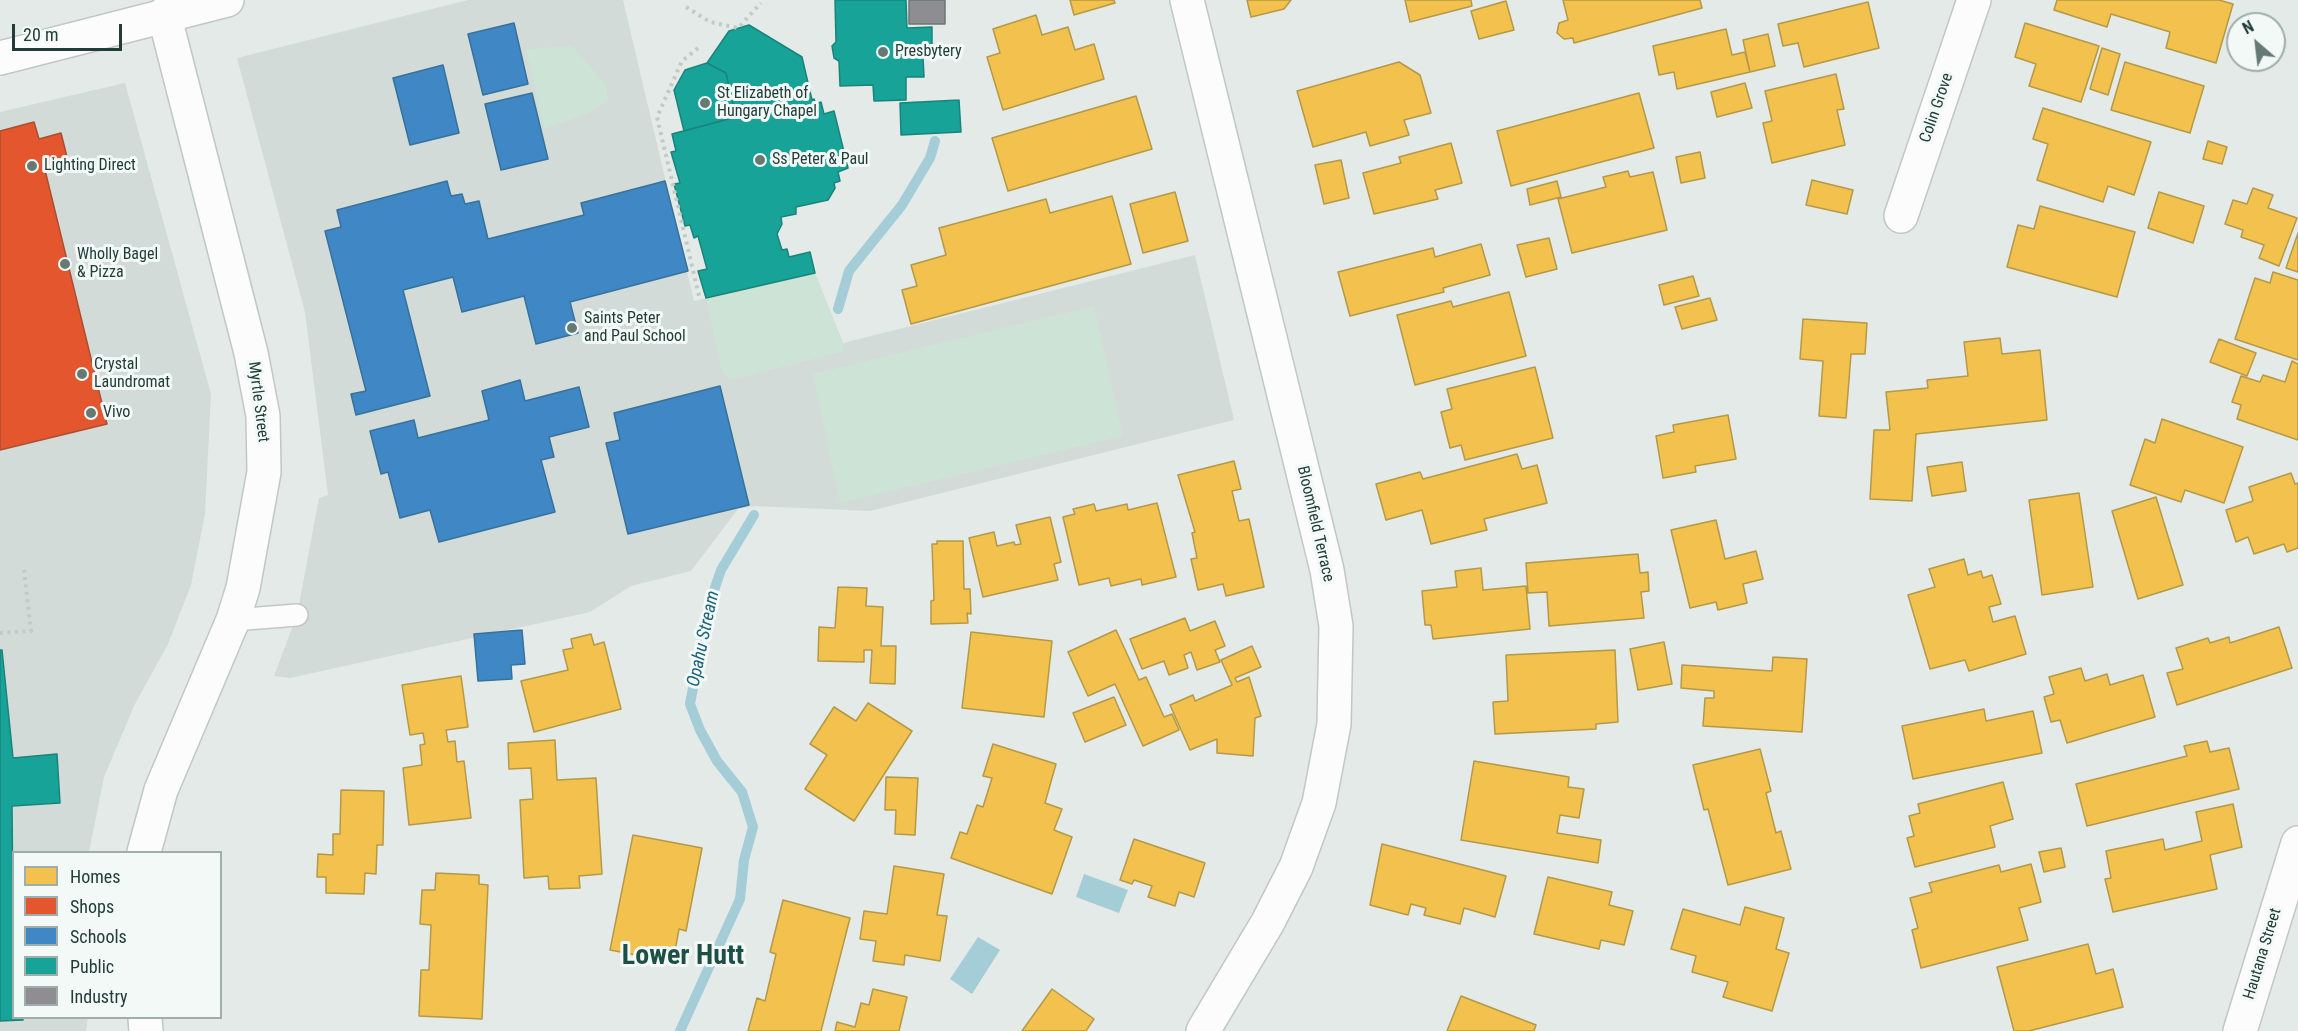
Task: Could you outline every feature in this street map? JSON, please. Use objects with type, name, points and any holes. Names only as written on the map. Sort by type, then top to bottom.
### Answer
[{"type":"street","points":[[0,58],[164,14],[227,0]]},
{"type":"street","name":"Bloomfield Terrace","points":[[1187,0],[1327,570],[1336,626],[1334,724],[1319,803],[1296,867],[1268,921],[1203,1031]]},
{"type":"street","name":"Colin Grove","points":[[1901,216],[1974,0]]},
{"type":"street","name":"Myrtle Street","points":[[144,851],[160,790],[233,620],[245,576],[264,472],[263,416],[251,353],[164,14]]},
{"type":"street","name":"Hautana Street","points":[[2240,1031],[2298,843]]},
{"type":"lane","points":[[233,620],[297,615]]},
{"type":"path","points":[[686,6],[710,22],[738,28],[761,3]]},
{"type":"path","points":[[698,48],[681,61],[657,117],[700,300]]},
{"type":"path","points":[[0,633],[31,631],[24,570]]},
{"type":"shaded area","name":"Saints Peter and Paul School","points":[[468,0],[623,0],[694,301],[815,273],[843,343],[1195,255],[1234,420],[870,511],[754,506],[738,509],[691,571],[631,586],[590,612],[290,678],[274,676],[297,615],[319,498],[328,495],[305,312],[237,58]]},
{"type":"shaded area","points":[[125,83],[211,394],[205,514],[191,585],[168,644],[135,704],[104,777],[89,851],[12,851],[12,1019],[88,1019],[86,1031],[0,1031],[0,112]]},
{"type":"green space","points":[[573,46],[606,85],[608,100],[592,112],[544,129],[526,49]]},
{"type":"green space","points":[[815,273],[845,351],[732,380],[722,373],[706,298]]},
{"type":"green space","points":[[1094,306],[1123,436],[840,503],[813,374]]},
{"type":"water","points":[[1084,874],[1128,890],[1119,913],[1076,897]]},
{"type":"water","points":[[978,937],[1000,950],[972,994],[950,979]]},
{"type":"building: Homes","points":[[1070,0],[1114,0],[1115,3],[1074,15]]},
{"type":"building: Homes","points":[[1247,0],[1291,0],[1284,9],[1251,17]]},
{"type":"building: Homes","points":[[1405,0],[1471,0],[1472,6],[1410,22]]},
{"type":"building: Homes","points":[[1563,0],[1700,0],[1702,8],[1574,43],[1573,38],[1564,39],[1557,33],[1559,23],[1568,20]]},
{"type":"building: Homes","points":[[2057,0],[2219,0],[2233,4],[2231,12],[2226,12],[2226,28],[2216,63],[2166,48],[2170,32],[2111,14],[2107,27],[2054,10]]},
{"type":"building: Homes","points":[[1506,1],[1514,30],[1479,39],[1471,11]]},
{"type":"building: Homes","points":[[1868,2],[1879,48],[1804,67],[1798,43],[1783,46],[1778,24]]},
{"type":"building: Homes","points":[[1036,15],[1042,35],[1068,27],[1075,50],[1094,44],[1104,79],[1003,110],[987,57],[1000,53],[993,29]]},
{"type":"building: Homes","points":[[2025,23],[2099,46],[2081,102],[2029,86],[2036,64],[2015,57]]},
{"type":"building: Homes","points":[[1726,29],[1732,55],[1745,52],[1750,72],[1677,89],[1674,72],[1659,75],[1653,46]]},
{"type":"building: Homes","points":[[1768,34],[1775,66],[1750,72],[1743,40]]},
{"type":"building: Homes","points":[[2102,48],[2120,54],[2108,95],[2090,89]]},
{"type":"building: Homes","points":[[1399,62],[1420,75],[1431,113],[1404,120],[1409,135],[1370,146],[1366,132],[1313,147],[1297,91]]},
{"type":"building: Homes","points":[[2125,62],[2204,86],[2190,133],[2111,110]]},
{"type":"building: Homes","points":[[1836,74],[1844,109],[1837,110],[1845,145],[1772,163],[1763,123],[1772,121],[1765,91]]},
{"type":"building: Homes","points":[[1745,83],[1752,108],[1717,117],[1711,92]]},
{"type":"building: Homes","points":[[1639,93],[1654,148],[1511,186],[1497,131]]},
{"type":"building: Homes","points":[[1136,96],[1152,149],[1008,191],[992,138]]},
{"type":"building: Homes","points":[[2043,108],[2151,142],[2134,195],[2108,186],[2103,202],[2037,180],[2048,144],[2033,139]]},
{"type":"building: Homes","points":[[2208,141],[2227,147],[2222,164],[2203,159]]},
{"type":"building: Homes","points":[[1451,143],[1462,183],[1435,190],[1438,199],[1374,214],[1363,173],[1401,163],[1399,157]]},
{"type":"building: Homes","points":[[1700,152],[1705,178],[1681,183],[1676,157]]},
{"type":"building: Homes","points":[[1341,160],[1349,198],[1324,204],[1315,165]]},
{"type":"building: Homes","points":[[1628,171],[1630,177],[1653,172],[1667,230],[1572,253],[1558,199],[1606,187],[1603,177]]},
{"type":"building: Homes","points":[[1812,180],[1853,190],[1847,214],[1806,205]]},
{"type":"building: Homes","points":[[1557,181],[1561,197],[1530,205],[1527,189]]},
{"type":"building: Homes","points":[[2253,188],[2273,195],[2268,208],[2297,218],[2279,266],[2259,258],[2264,245],[2241,237],[2243,230],[2225,224],[2233,200],[2247,204]]},
{"type":"building: Homes","points":[[1175,192],[1188,241],[1143,253],[1130,204]]},
{"type":"building: Homes","points":[[2159,192],[2204,206],[2193,243],[2148,228]]},
{"type":"building: Homes","points":[[1112,196],[1131,264],[911,324],[902,290],[917,286],[911,265],[946,255],[939,228],[1046,199],[1050,213]]},
{"type":"building: Homes","points":[[2040,206],[2135,232],[2117,297],[2007,267],[2018,225],[2034,229]]},
{"type":"building: Homes","points":[[2298,233],[2298,272],[2286,268]]},
{"type":"building: Homes","points":[[1549,238],[1557,269],[1526,277],[1517,245]]},
{"type":"building: Homes","points":[[1481,244],[1490,275],[1443,288],[1444,292],[1350,316],[1338,272],[1433,248],[1435,257]]},
{"type":"building: Homes","points":[[2273,272],[2298,280],[2298,360],[2235,339],[2255,278],[2270,283]]},
{"type":"building: Homes","points":[[1693,276],[1699,296],[1664,305],[1659,285]]},
{"type":"building: Homes","points":[[1509,292],[1526,356],[1415,385],[1397,315],[1451,301],[1453,307]]},
{"type":"building: Homes","points":[[1710,298],[1717,320],[1682,329],[1675,307]]},
{"type":"building: Homes","points":[[1803,319],[1867,323],[1865,354],[1851,354],[1846,418],[1819,416],[1823,361],[1800,359]]},
{"type":"building: Homes","points":[[2000,338],[2002,354],[2040,350],[2047,420],[1916,434],[1912,501],[1870,499],[1874,430],[1890,430],[1886,392],[1928,388],[1927,380],[1968,376],[1964,342]]},
{"type":"building: Homes","points":[[2219,339],[2256,353],[2247,376],[2210,362]]},
{"type":"building: Homes","points":[[2292,361],[2298,364],[2298,440],[2237,419],[2241,405],[2232,402],[2241,376],[2260,382],[2263,375],[2285,382]]},
{"type":"building: Homes","points":[[1535,367],[1553,438],[1465,460],[1461,445],[1450,448],[1441,412],[1452,409],[1447,389]]},
{"type":"building: Homes","points":[[1728,415],[1736,459],[1695,466],[1696,472],[1663,478],[1656,436],[1674,432],[1673,425]]},
{"type":"building: Homes","points":[[2162,419],[2243,447],[2224,503],[2185,490],[2181,502],[2130,485],[2145,439],[2155,443]]},
{"type":"building: Homes","points":[[1517,454],[1522,469],[1537,465],[1547,503],[1484,519],[1487,530],[1431,544],[1422,510],[1386,520],[1376,484],[1420,472],[1423,479]]},
{"type":"building: Homes","points":[[1234,461],[1241,489],[1232,491],[1239,521],[1249,519],[1264,587],[1226,596],[1223,584],[1198,590],[1191,559],[1197,558],[1192,533],[1195,532],[1178,475]]},
{"type":"building: Homes","points":[[1962,462],[1966,491],[1932,496],[1927,467]]},
{"type":"building: Homes","points":[[2291,473],[2295,484],[2298,483],[2298,548],[2287,552],[2284,544],[2254,554],[2248,537],[2236,542],[2226,510],[2253,501],[2249,487]]},
{"type":"building: Homes","points":[[2079,493],[2093,587],[2042,595],[2029,500]]},
{"type":"building: Homes","points":[[2156,497],[2183,585],[2138,599],[2112,511]]},
{"type":"building: Homes","points":[[1157,503],[1176,577],[1142,585],[1141,579],[1111,586],[1109,578],[1079,585],[1063,517],[1075,514],[1073,509],[1094,504],[1096,511],[1127,504],[1128,510]]},
{"type":"building: Homes","points":[[1050,517],[1061,562],[1054,564],[1058,580],[983,597],[969,538],[994,532],[997,546],[1014,542],[1015,545],[1021,544],[1016,525]]},
{"type":"building: Homes","points":[[1716,520],[1725,559],[1756,551],[1763,579],[1743,584],[1747,603],[1718,610],[1716,602],[1690,608],[1671,530]]},
{"type":"building: Homes","points":[[937,541],[963,541],[964,589],[970,589],[971,614],[967,613],[968,623],[931,624],[931,601],[934,600],[932,544],[937,544]]},
{"type":"building: Homes","points":[[1638,554],[1640,573],[1648,572],[1649,591],[1641,592],[1644,618],[1549,626],[1547,592],[1528,593],[1526,563]]},
{"type":"building: Homes","points":[[1964,559],[1968,575],[1981,571],[1983,578],[1992,575],[2001,604],[1989,607],[1993,622],[2015,616],[2026,654],[1969,671],[1965,660],[1930,669],[1908,595],[1935,587],[1929,569]]},
{"type":"building: Homes","points":[[1481,568],[1483,590],[1526,586],[1530,629],[1433,639],[1431,625],[1425,625],[1422,591],[1457,587],[1455,571]]},
{"type":"building: Homes","points":[[838,587],[867,588],[866,606],[883,607],[881,646],[896,646],[895,684],[870,683],[872,650],[864,650],[864,662],[818,661],[819,627],[835,628]]},
{"type":"building: Homes","points":[[1185,618],[1190,631],[1215,621],[1225,646],[1215,650],[1220,662],[1197,670],[1191,652],[1184,655],[1188,668],[1169,675],[1164,661],[1142,669],[1130,639]]},
{"type":"building: Homes","points":[[2279,627],[2292,668],[2177,705],[2167,673],[2183,669],[2176,648],[2208,638],[2210,643],[2229,637],[2230,643]]},
{"type":"building: Homes","points":[[1116,630],[1139,680],[1146,677],[1164,717],[1172,714],[1179,730],[1143,746],[1115,684],[1088,696],[1068,652]]},
{"type":"building: Homes","points":[[971,632],[1052,641],[1044,717],[962,708]]},
{"type":"building: Homes","points":[[591,634],[594,645],[604,642],[621,709],[534,732],[521,681],[568,670],[563,650],[573,648],[571,639]]},
{"type":"building: Homes","points":[[1664,642],[1672,684],[1638,690],[1630,649]]},
{"type":"building: Homes","points":[[1252,646],[1261,667],[1235,678],[1237,682],[1249,677],[1261,716],[1255,718],[1253,756],[1217,753],[1217,739],[1190,750],[1170,705],[1193,695],[1195,701],[1232,685],[1221,660]]},
{"type":"building: Homes","points":[[1615,650],[1618,722],[1596,724],[1596,729],[1495,734],[1493,702],[1508,701],[1506,655]]},
{"type":"building: Homes","points":[[1773,657],[1807,659],[1802,732],[1703,726],[1705,698],[1714,698],[1714,691],[1681,688],[1682,665],[1772,671]]},
{"type":"building: Homes","points":[[2081,668],[2085,681],[2107,674],[2110,685],[2143,675],[2155,717],[2067,743],[2060,720],[2051,722],[2044,697],[2054,694],[2049,677]]},
{"type":"building: Homes","points":[[461,676],[468,727],[446,730],[448,742],[455,741],[457,762],[464,761],[471,818],[409,825],[403,768],[422,765],[420,745],[425,744],[423,733],[410,735],[402,685]]},
{"type":"building: Homes","points":[[1114,697],[1126,725],[1085,742],[1073,713]]},
{"type":"building: Homes","points":[[868,703],[912,731],[854,821],[805,789],[827,755],[810,744],[834,707],[856,721]]},
{"type":"building: Homes","points":[[1984,709],[1986,721],[2033,711],[2042,753],[1913,779],[1902,726]]},
{"type":"building: Homes","points":[[555,740],[557,780],[596,778],[602,874],[579,876],[580,888],[549,889],[548,876],[524,878],[520,800],[533,799],[531,768],[509,769],[508,743]]},
{"type":"building: Homes","points":[[2207,741],[2210,752],[2229,748],[2239,789],[2087,826],[2076,784],[2187,756],[2184,746]]},
{"type":"building: Homes","points":[[993,744],[1056,764],[1045,803],[1062,809],[1054,830],[1072,837],[1052,894],[951,858],[960,832],[967,834],[977,805],[983,807],[992,778],[983,776]]},
{"type":"building: Homes","points":[[1760,749],[1771,791],[1766,793],[1776,833],[1781,831],[1791,869],[1728,885],[1708,809],[1704,810],[1693,765]]},
{"type":"building: Homes","points":[[1474,761],[1569,777],[1568,787],[1584,789],[1579,818],[1560,815],[1557,833],[1601,840],[1598,863],[1461,840]]},
{"type":"building: Homes","points":[[886,777],[918,778],[915,835],[895,834],[896,810],[885,810]]},
{"type":"building: Homes","points":[[2003,782],[2013,819],[1990,826],[1995,847],[1915,867],[1907,838],[1914,836],[1909,816],[1920,813],[1918,804]]},
{"type":"building: Homes","points":[[341,790],[384,791],[383,845],[377,845],[376,874],[365,873],[364,894],[326,893],[326,877],[317,877],[318,854],[333,855],[333,834],[340,834]]},
{"type":"building: Homes","points":[[2233,804],[2242,847],[2210,855],[2217,889],[2113,912],[2105,879],[2111,878],[2106,851],[2163,839],[2165,850],[2202,841],[2196,812]]},
{"type":"building: Homes","points":[[633,835],[702,848],[686,931],[679,929],[673,962],[610,950]]},
{"type":"building: Homes","points":[[1134,839],[1205,863],[1194,897],[1179,892],[1175,906],[1148,897],[1152,886],[1134,880],[1132,884],[1120,880]]},
{"type":"building: Homes","points":[[1382,844],[1506,876],[1495,917],[1464,908],[1460,924],[1424,915],[1426,908],[1411,904],[1408,915],[1370,905]]},
{"type":"building: Homes","points":[[2061,848],[2065,867],[2044,872],[2039,852]]},
{"type":"building: Homes","points":[[2031,864],[2041,902],[2019,908],[2028,940],[1921,968],[1912,930],[1918,928],[1910,898],[1932,892],[1929,883],[1999,865],[2001,872]]},
{"type":"building: Homes","points":[[894,866],[944,874],[937,915],[947,916],[940,961],[905,955],[904,965],[873,961],[876,941],[860,939],[864,911],[887,914]]},
{"type":"building: Homes","points":[[436,873],[479,875],[479,884],[488,885],[482,1019],[419,1016],[421,970],[429,970],[431,925],[420,924],[422,890],[435,890]]},
{"type":"building: Homes","points":[[1548,877],[1612,892],[1609,905],[1633,911],[1624,945],[1601,940],[1599,949],[1534,934]]},
{"type":"building: Homes","points":[[783,900],[850,918],[821,1031],[748,1031],[757,998],[765,1001],[776,954],[770,952]]},
{"type":"building: Homes","points":[[1745,907],[1784,918],[1776,949],[1789,953],[1772,1011],[1723,997],[1728,982],[1692,972],[1696,956],[1671,949],[1683,909],[1740,925]]},
{"type":"building: Homes","points":[[2088,944],[2096,974],[2113,969],[2123,1007],[2029,1031],[2014,1031],[1997,967]]},
{"type":"building: Homes","points":[[873,989],[907,997],[899,1031],[835,1031],[837,1022],[855,1027],[861,1003],[869,1005]]},
{"type":"building: Homes","points":[[1052,989],[1094,1019],[1086,1031],[1022,1031]]},
{"type":"building: Homes","points":[[1461,996],[1536,1025],[1534,1031],[1447,1031]]},
{"type":"building: Shops","points":[[34,122],[39,139],[61,133],[69,165],[45,170],[107,424],[0,450],[0,131]]},
{"type":"building: Schools","points":[[514,23],[528,84],[483,95],[468,34]]},
{"type":"building: Schools","points":[[443,65],[459,133],[410,145],[393,78]]},
{"type":"building: Schools","points":[[532,93],[548,159],[501,170],[485,104]]},
{"type":"building: Schools","points":[[447,181],[451,196],[462,194],[465,204],[479,201],[488,239],[584,215],[581,203],[665,181],[688,271],[570,302],[578,333],[536,344],[524,296],[462,312],[453,277],[403,290],[430,396],[356,415],[351,394],[366,391],[325,231],[341,227],[337,210]]},
{"type":"building: Schools","points":[[520,380],[525,401],[579,387],[589,427],[549,437],[554,457],[541,460],[555,512],[439,542],[430,510],[400,518],[388,472],[381,474],[370,431],[414,420],[418,438],[489,420],[482,391]]},
{"type":"building: Schools","points":[[720,386],[749,505],[628,534],[606,443],[620,440],[614,413]]},
{"type":"building: Schools","points":[[522,630],[525,664],[511,665],[512,679],[478,681],[474,634]]},
{"type":"building: Public","name":"Presbytery","points":[[835,0],[906,0],[907,28],[932,27],[932,57],[923,57],[924,77],[906,77],[906,100],[874,101],[873,85],[840,86],[839,61],[834,58],[832,46],[836,42]]},
{"type":"building: Public","name":"Ss Peter & Paul","points":[[749,25],[802,57],[812,100],[814,99],[816,104],[821,102],[824,114],[834,111],[848,168],[838,172],[840,181],[834,183],[835,188],[828,200],[796,207],[796,214],[781,217],[782,224],[777,234],[782,250],[787,249],[789,257],[810,252],[815,273],[706,298],[698,271],[707,269],[698,236],[694,238],[690,225],[685,226],[674,184],[680,183],[671,152],[676,151],[672,134],[736,117],[726,73],[707,63],[729,31]]},
{"type":"building: Public","name":"St Elizabeth of Hungary Chapel","points":[[707,63],[726,73],[736,117],[684,131],[674,90],[685,70]]},
{"type":"building: Public","points":[[959,100],[961,132],[901,135],[900,103]]},
{"type":"building: Public","points":[[0,650],[2,650],[13,758],[57,754],[60,803],[12,806],[12,1019],[23,1020],[0,1021]]},
{"type":"building: Industry","points":[[909,0],[945,0],[945,24],[909,24]]},
{"type":"waterway","name":"Opahu Stream","points":[[838,309],[849,271],[902,205],[930,158],[935,141]]},
{"type":"waterway","name":"Opahu Stream","points":[[680,1031],[740,899],[744,860],[753,827],[742,792],[717,761],[700,730],[690,704],[708,608],[721,570],[754,515]]},
{"type":"place","name":"Presbytery","points":[[883,52]]},
{"type":"place","name":"St Elizabeth of Hungary Chapel","points":[[705,103]]},
{"type":"place","name":"Ss Peter & Paul","points":[[760,160]]},
{"type":"place","name":"Lighting Direct","points":[[32,166]]},
{"type":"place","name":"Wholly Bagel & Pizza","points":[[65,264]]},
{"type":"place","name":"Saints Peter and Paul School","points":[[572,328]]},
{"type":"place","name":"Crystal Laundromat","points":[[82,374]]},
{"type":"place","name":"Vivo","points":[[91,413]]},
{"type":"district","name":"Lower Hutt","points":[[683,957]]}]
